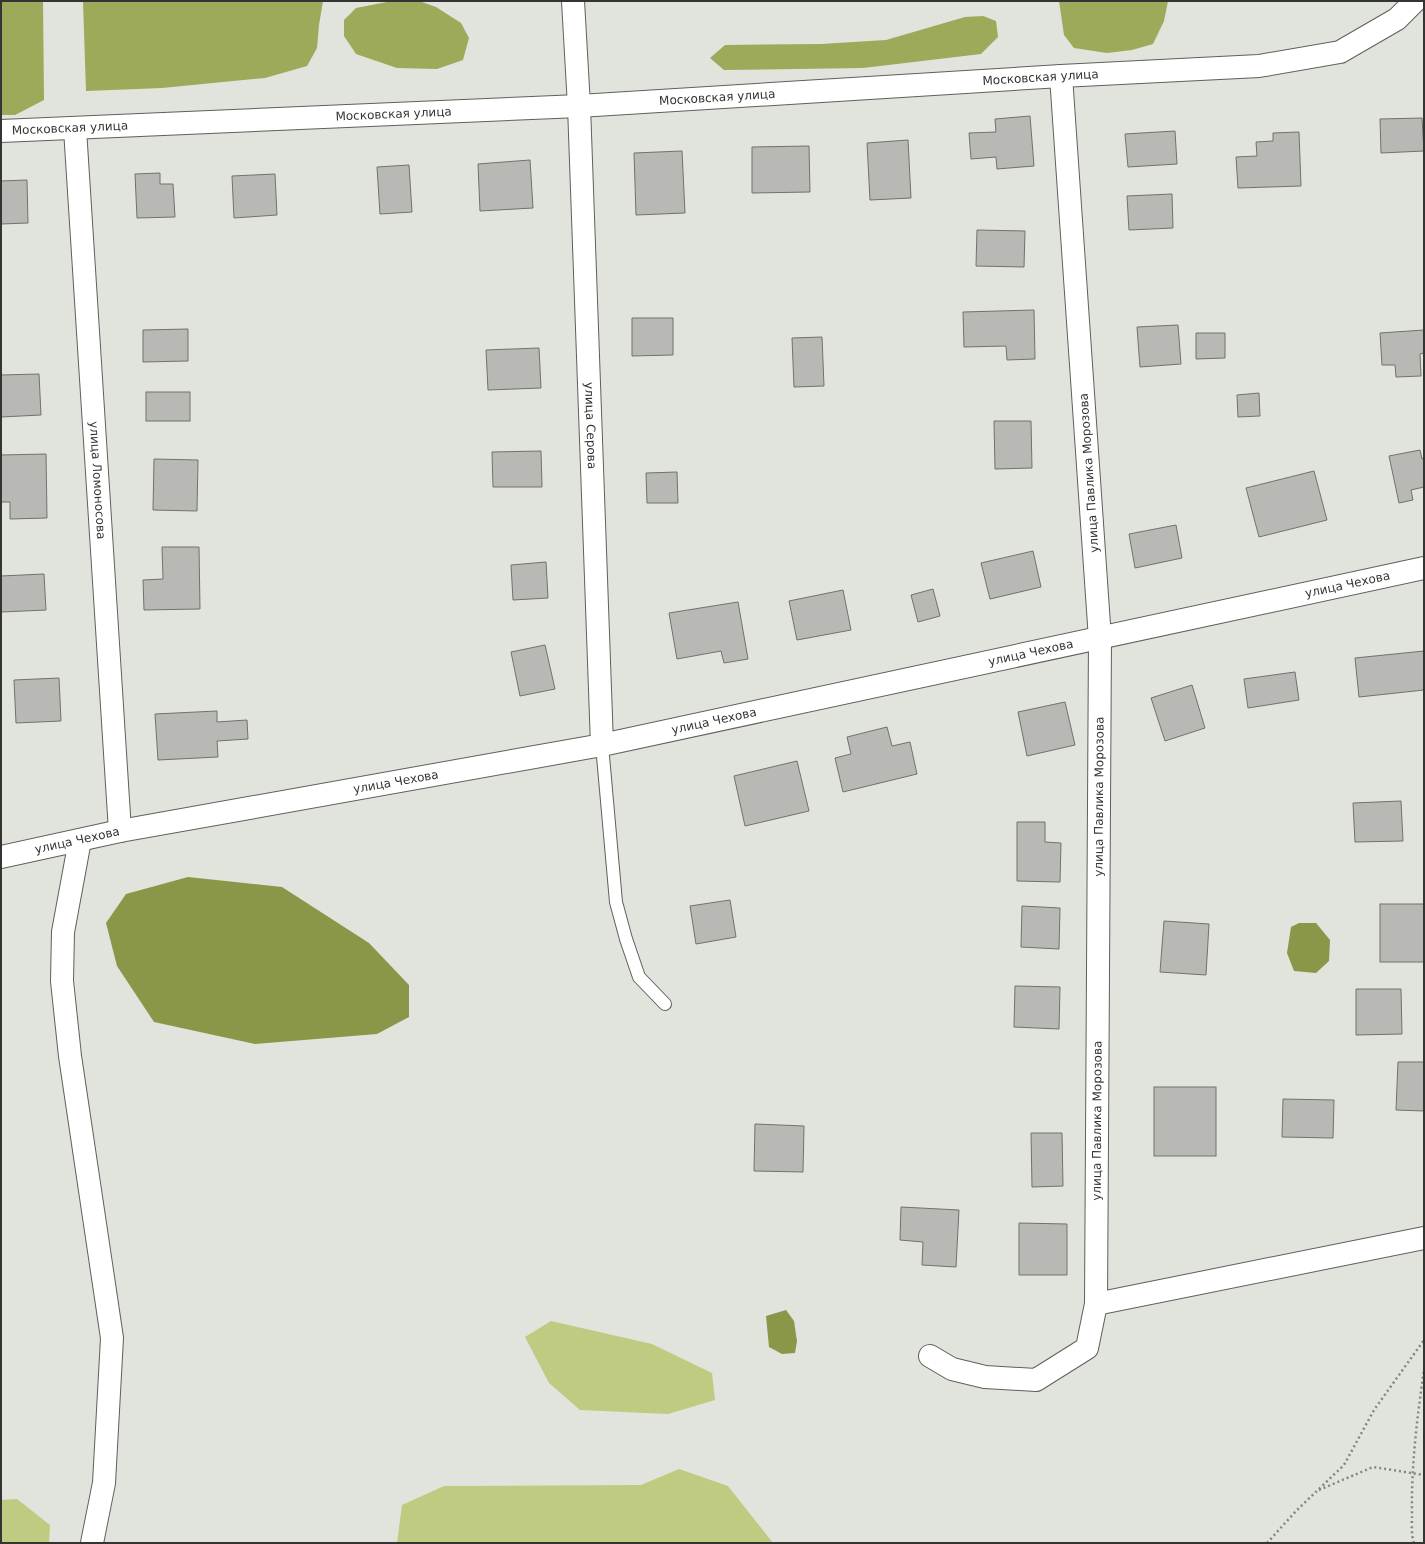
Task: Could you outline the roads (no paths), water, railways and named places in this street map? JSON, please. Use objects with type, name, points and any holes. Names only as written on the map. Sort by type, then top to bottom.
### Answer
[{"type":"street","name":"улица Серова","points":[[573,1],[579,106],[602,745]]},
{"type":"street","name":"Московская улица","points":[[1,131],[579,106],[1061,76],[1259,66],[1340,52],[1397,19],[1415,1]]},
{"type":"street","name":"улица Павлика Морозова","points":[[930,1356],[952,1368],[985,1377],[1036,1380],[1087,1348],[1096,1304],[1100,639],[1061,76]]},
{"type":"street","name":"улица Ломоносова","points":[[75,129],[120,831]]},
{"type":"street","name":"улица Чехова","points":[[1,857],[120,831],[602,745],[1100,639],[1424,568]]},
{"type":"street","points":[[80,840],[63,932],[62,981],[73,1071],[112,1338],[104,1483],[92,1543]]},
{"type":"street","points":[[1096,1304],[1424,1238]]},
{"type":"lane","points":[[602,745],[616,902],[626,939],[639,977],[665,1004]]}]
